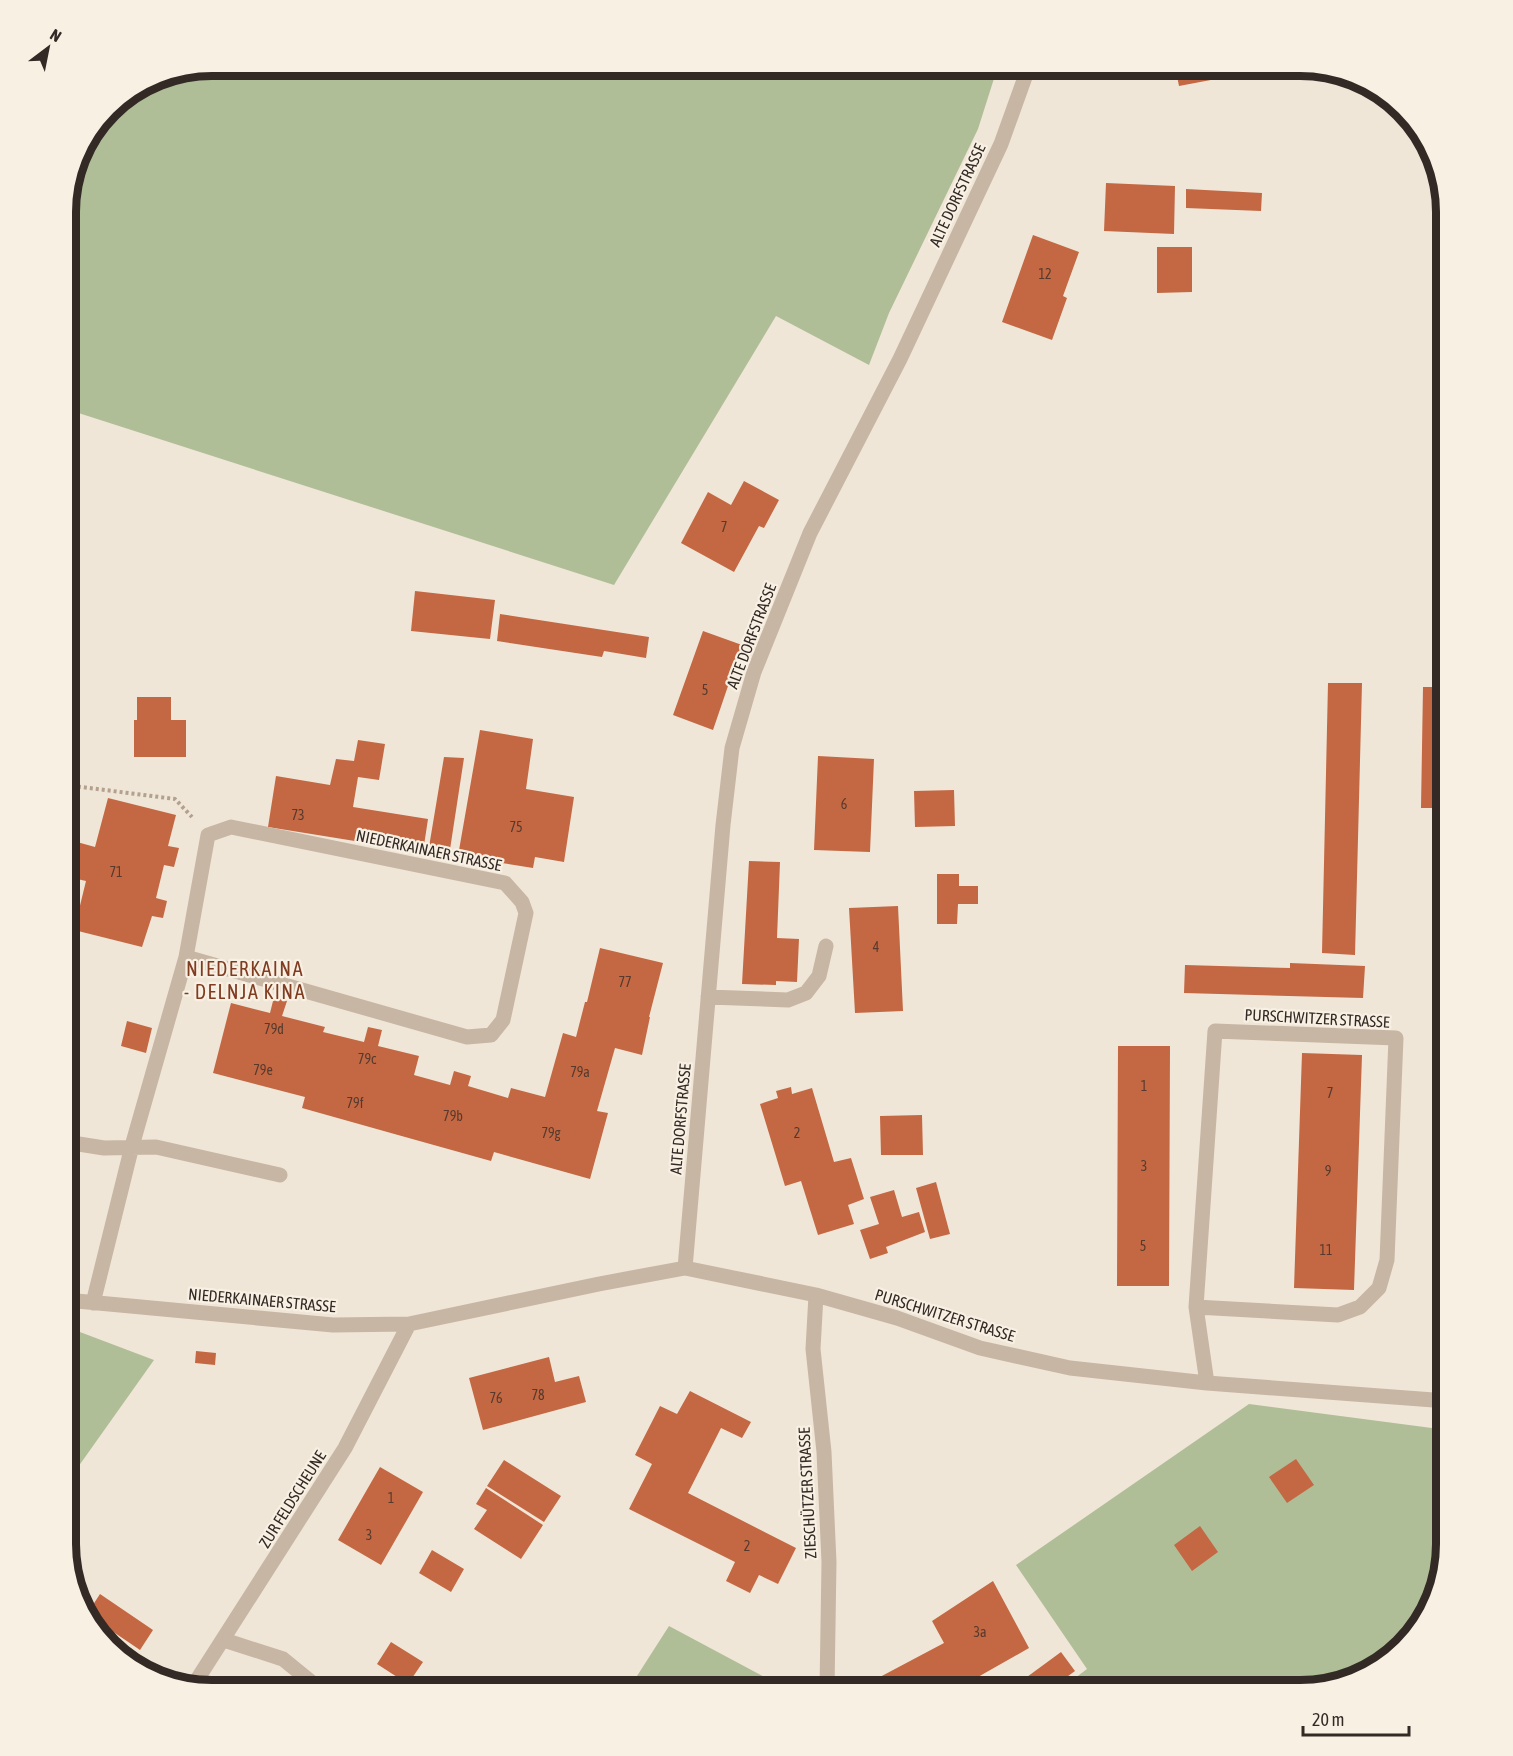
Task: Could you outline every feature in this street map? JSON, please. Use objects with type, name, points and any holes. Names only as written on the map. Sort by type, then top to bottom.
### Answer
[{"type":"street","name":"ALTE DORFSTRASSE","points":[[685,1268],[732,748],[754,672],[810,533],[900,359],[1000,144],[1025,77]]},
{"type":"street","name":"NIEDERKAINAER STRASSE","points":[[186,957],[466,1037],[491,1035],[503,1020],[526,913],[522,902],[506,883],[231,827],[208,836]]},
{"type":"street","points":[[93,1303],[132,1146],[186,957],[208,836]]},
{"type":"street","points":[[708,998],[788,1000],[806,993],[819,976],[826,946]]},
{"type":"street","name":"PURSCHWITZER STRASSE","points":[[1196,1307],[1338,1315],[1360,1307],[1379,1288],[1387,1260],[1396,1038],[1215,1031],[1196,1307],[1207,1383]]},
{"type":"street","points":[[77,1144],[104,1148],[156,1147],[280,1175]]},
{"type":"street","name":"NIEDERKAINAER STRASSE","points":[[77,1301],[333,1325],[409,1324],[685,1268],[816,1295]]},
{"type":"street","name":"PURSCHWITZER STRASSE","points":[[816,1295],[897,1318],[991,1350],[1070,1368],[1207,1383],[1436,1400]]},
{"type":"street","name":"ZIESCHÜTZER STRASSE","points":[[816,1295],[813,1349],[824,1452],[829,1562],[827,1680]]},
{"type":"street","name":"ZUR FELDSCHEUNE","points":[[198,1678],[345,1448],[409,1324]]},
{"type":"street","points":[[224,1640],[283,1659],[309,1680]]},
{"type":"path","points":[[77,786],[175,799],[208,836]]},
{"type":"green space","points":[[204,77],[995,77],[978,129],[889,313],[869,365],[776,316],[614,585],[77,413],[78,195],[87,160],[99,137],[110,123],[123,110],[152,91],[186,79]]},
{"type":"green space","points":[[77,1331],[154,1360],[77,1468]]},
{"type":"green space","points":[[1249,1404],[1436,1429],[1436,1544],[1434,1570],[1429,1587],[1414,1619],[1390,1646],[1376,1657],[1336,1675],[1300,1680],[1072,1680],[1087,1669],[1016,1565]]},
{"type":"green space","points":[[669,1626],[770,1680],[634,1680]]},
{"type":"building","points":[[1177,77],[1227,77],[1179,86]]},
{"type":"building","points":[[1106,183],[1175,186],[1174,234],[1104,231]]},
{"type":"building","points":[[1186,189],[1262,193],[1261,211],[1186,208]]},
{"type":"building","points":[[1033,235],[1079,252],[1063,296],[1067,298],[1052,340],[1002,322]]},
{"type":"building","points":[[1157,247],[1192,247],[1192,292],[1157,293]]},
{"type":"building","points":[[744,481],[779,500],[764,528],[759,526],[734,572],[681,543],[708,492],[731,505]]},
{"type":"building","points":[[415,591],[495,600],[490,639],[411,631]]},
{"type":"building","points":[[500,614],[649,637],[646,658],[604,651],[602,657],[497,641]]},
{"type":"building","points":[[703,631],[742,645],[713,730],[673,715]]},
{"type":"building","points":[[1328,683],[1362,683],[1355,955],[1322,953]]},
{"type":"building","points":[[1423,687],[1436,687],[1436,808],[1421,808]]},
{"type":"building","points":[[137,697],[171,697],[171,720],[186,720],[186,757],[134,757],[134,720],[137,720]]},
{"type":"building","points":[[480,730],[533,739],[526,789],[574,797],[564,862],[535,857],[533,868],[458,856]]},
{"type":"building","points":[[358,740],[385,744],[379,780],[358,777],[353,807],[428,819],[423,852],[268,827],[276,776],[330,785],[336,759],[354,761]]},
{"type":"building","points":[[818,756],[874,759],[870,852],[814,850]]},
{"type":"building","points":[[444,757],[464,758],[449,856],[428,853]]},
{"type":"building","points":[[954,790],[955,826],[915,827],[914,791]]},
{"type":"building","points":[[108,798],[176,815],[168,846],[179,848],[174,867],[164,865],[156,898],[167,901],[163,918],[152,916],[142,947],[77,931],[77,918],[86,881],[77,879],[77,842],[95,847]]},
{"type":"building","points":[[749,861],[780,862],[777,938],[799,939],[797,982],[776,981],[776,985],[742,984]]},
{"type":"building","points":[[937,874],[959,874],[959,886],[978,886],[978,904],[958,904],[957,924],[937,924]]},
{"type":"building","points":[[898,906],[903,1011],[855,1013],[849,908]]},
{"type":"building","points":[[600,948],[663,963],[642,1055],[615,1048],[597,1111],[608,1113],[590,1179],[494,1152],[491,1161],[398,1135],[302,1108],[305,1097],[213,1073],[231,1003],[270,1013],[274,997],[287,1001],[282,1016],[325,1027],[323,1032],[364,1042],[368,1027],[382,1030],[378,1046],[419,1056],[414,1075],[450,1085],[454,1071],[471,1076],[468,1086],[508,1098],[511,1088],[545,1097],[563,1033],[576,1037]]},
{"type":"building","points":[[1290,963],[1365,966],[1363,998],[1184,993],[1185,965],[1290,968]]},
{"type":"building","points":[[127,1021],[152,1028],[146,1053],[121,1046]]},
{"type":"building","points":[[1118,1046],[1170,1046],[1169,1286],[1117,1286]]},
{"type":"building","points":[[1302,1053],[1362,1055],[1354,1290],[1294,1288]]},
{"type":"building","points":[[791,1087],[792,1094],[812,1088],[834,1162],[851,1158],[864,1199],[848,1205],[854,1224],[818,1235],[801,1181],[785,1186],[760,1104],[778,1098],[776,1091]]},
{"type":"building","points":[[922,1115],[923,1155],[881,1155],[880,1116]]},
{"type":"building","points":[[936,1182],[950,1234],[930,1239],[916,1188]]},
{"type":"building","points":[[894,1190],[902,1217],[919,1212],[925,1232],[886,1247],[888,1253],[870,1259],[860,1230],[879,1224],[870,1197]]},
{"type":"building","points":[[196,1351],[216,1353],[215,1365],[195,1363]]},
{"type":"building","points":[[549,1357],[555,1382],[579,1376],[586,1402],[483,1430],[469,1378]]},
{"type":"building","points":[[690,1391],[751,1422],[742,1438],[721,1428],[688,1493],[796,1548],[778,1584],[759,1575],[750,1593],[726,1581],[735,1562],[629,1509],[652,1464],[635,1455],[660,1406],[677,1414]]},
{"type":"building","points":[[1296,1459],[1314,1485],[1287,1503],[1269,1477]]},
{"type":"building","points":[[504,1460],[561,1496],[544,1522],[487,1486]]},
{"type":"building","points":[[380,1467],[423,1492],[381,1565],[338,1540]]},
{"type":"building","points":[[486,1488],[543,1525],[521,1559],[474,1529],[487,1510],[476,1504]]},
{"type":"building","points":[[1200,1526],[1218,1552],[1192,1571],[1174,1545]]},
{"type":"building","points":[[432,1550],[464,1569],[451,1592],[419,1573]]},
{"type":"building","points":[[993,1581],[1029,1648],[973,1680],[874,1680],[944,1643],[932,1621]]},
{"type":"building","points":[[100,1594],[153,1630],[140,1650],[105,1626],[92,1606]]},
{"type":"building","points":[[391,1642],[423,1662],[411,1680],[402,1680],[377,1664]]},
{"type":"building","points":[[1061,1652],[1075,1671],[1063,1680],[1023,1680]]},
{"type":"district","name":"NIEDERKAINA - DELNJA KINA","points":[[245,980]]}]
